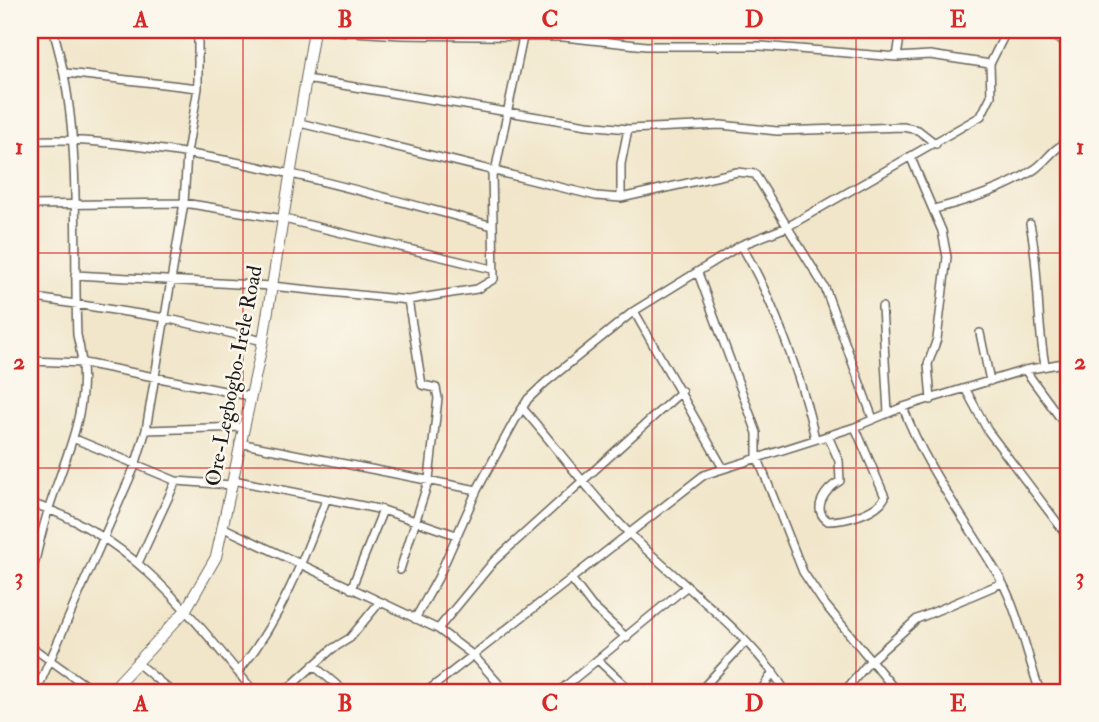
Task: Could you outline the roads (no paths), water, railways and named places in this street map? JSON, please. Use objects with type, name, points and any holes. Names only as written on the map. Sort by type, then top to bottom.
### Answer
[{"type":"main road","name":"Ore-Legbogbo-Irele Road","points":[[110,692],[135,661],[185,611],[213,564],[225,528],[238,443],[245,426],[249,396],[263,341],[314,30]]},
{"type":"street","points":[[30,31],[41,30]]},
{"type":"street","points":[[30,582],[49,509],[75,439],[83,401],[84,363],[77,335],[73,138],[66,73],[53,30]]},
{"type":"street","points":[[36,692],[52,661],[135,466],[146,430],[157,379],[169,281],[184,203],[187,153],[198,88],[198,30]]},
{"type":"street","points":[[319,30],[564,37],[646,46],[761,46],[897,57],[930,55],[990,64]]},
{"type":"street","points":[[897,57],[901,30]]},
{"type":"street","points":[[415,619],[438,578],[477,489],[528,399],[634,311],[741,246],[787,227],[831,200],[936,144],[983,113],[991,96],[990,64],[1007,30]]},
{"type":"street","points":[[1042,30],[1065,43],[1069,35]]},
{"type":"street","points":[[75,275],[271,286],[408,300],[483,287],[494,279],[493,171],[509,114],[523,37]]},
{"type":"street","points":[[66,73],[198,88]]},
{"type":"street","points":[[306,79],[509,114],[628,129],[692,124],[777,131],[903,127],[918,130],[936,144]]},
{"type":"street","points":[[300,123],[580,193],[621,198],[750,172],[761,180],[825,288],[873,419]]},
{"type":"street","points":[[621,198],[621,164],[628,129]]},
{"type":"street","points":[[30,141],[73,138],[187,153],[291,173],[493,226]]},
{"type":"street","points":[[933,209],[998,187],[1036,168],[1058,146],[1069,142]]},
{"type":"street","points":[[911,158],[933,209],[947,257],[937,339],[928,364],[931,400]]},
{"type":"street","points":[[30,205],[184,203],[284,219],[492,270]]},
{"type":"street","points":[[1030,224],[1035,250],[1038,329],[1045,365]]},
{"type":"street","points":[[741,246],[760,280],[799,380],[815,439]]},
{"type":"street","points":[[698,273],[757,433],[757,456],[803,572],[869,662],[897,692]]},
{"type":"street","points":[[30,297],[76,302],[165,318],[263,341]]},
{"type":"street","points":[[400,570],[429,479],[437,391],[432,386],[422,386],[408,300]]},
{"type":"street","points":[[882,307],[888,413]]},
{"type":"street","points":[[634,311],[682,391],[723,468]]},
{"type":"street","points":[[980,333],[990,381]]},
{"type":"street","points":[[30,361],[84,363],[249,396]]},
{"type":"street","points":[[426,692],[573,581],[704,475],[757,456],[855,428],[903,407],[1025,370],[1069,362]]},
{"type":"street","points":[[1025,370],[1069,430]]},
{"type":"street","points":[[966,390],[1002,451],[1069,538]]},
{"type":"street","points":[[438,629],[494,561],[583,477],[682,391]]},
{"type":"street","points":[[903,407],[914,437],[931,468],[1003,583],[1040,692]]},
{"type":"street","points":[[524,410],[630,535],[745,642],[774,672],[786,692]]},
{"type":"street","points":[[146,430],[245,426]]},
{"type":"street","points":[[828,436],[839,461],[840,481],[825,493],[819,509],[820,515],[828,521],[850,519],[881,503],[885,497],[855,428]]},
{"type":"street","points":[[75,439],[176,481],[232,482],[383,509],[456,534]]},
{"type":"street","points":[[238,443],[477,489]]},
{"type":"street","points":[[139,561],[176,481]]},
{"type":"street","points":[[238,672],[271,626],[301,566],[326,500]]},
{"type":"street","points":[[30,503],[49,509],[104,536],[139,561],[254,692]]},
{"type":"street","points":[[351,589],[383,509]]},
{"type":"street","points":[[225,528],[438,629],[474,656],[506,692]]},
{"type":"street","points":[[573,581],[592,606],[626,638]]},
{"type":"street","points":[[844,692],[869,662],[917,620],[1003,583]]},
{"type":"street","points":[[558,692],[685,588]]},
{"type":"street","points":[[284,692],[313,665],[350,638],[379,603]]},
{"type":"street","points":[[699,692],[745,642]]},
{"type":"street","points":[[30,646],[95,692]]},
{"type":"street","points":[[135,661],[172,692]]},
{"type":"street","points":[[599,661],[632,692]]},
{"type":"street","points":[[313,665],[345,692]]},
{"type":"street","points":[[760,692],[774,672]]}]
